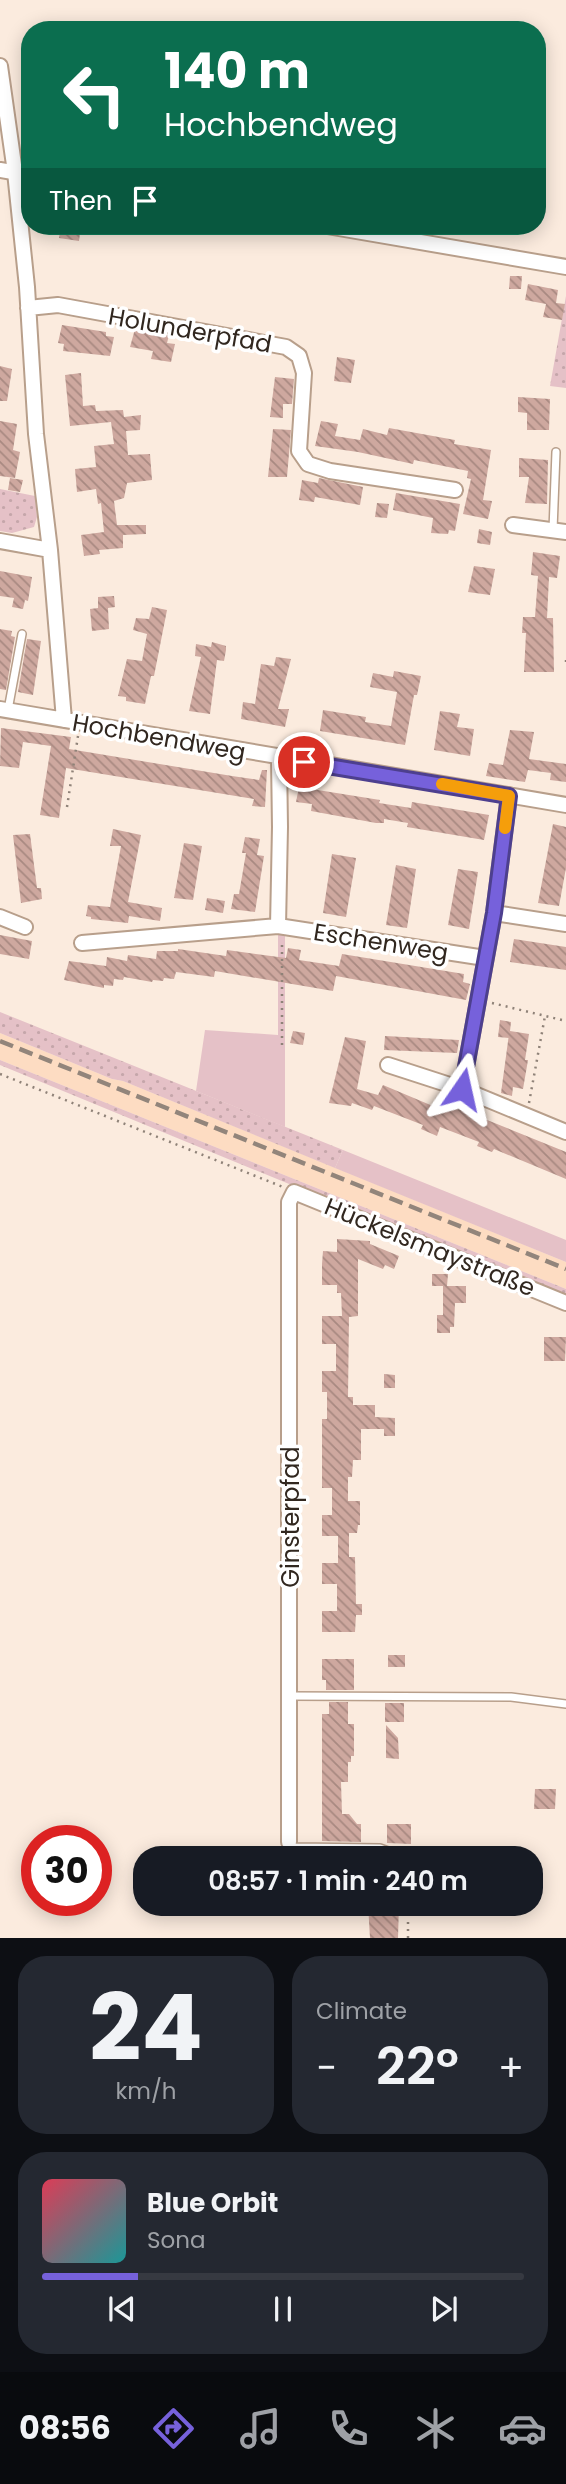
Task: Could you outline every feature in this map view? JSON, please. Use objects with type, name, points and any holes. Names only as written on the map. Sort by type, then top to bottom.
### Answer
[{"type":"street","points":[[0,66],[21,232]]},
{"type":"street","points":[[21,235],[36,434],[50,550],[64,720]]},
{"type":"street","points":[[379,235],[566,267]]},
{"type":"street","name":"Holunderpfad","points":[[28,301],[286,347],[299,356],[304,373],[299,451],[308,464],[330,471],[455,490]]},
{"type":"street","points":[[513,525],[560,531]]},
{"type":"street","points":[[0,541],[50,550]]},
{"type":"street","name":"Hochbendweg","points":[[4,710],[566,805]]},
{"type":"street","name":"Eschenweg","points":[[278,926],[279,758]]},
{"type":"street","points":[[462,1089],[494,913],[509,796]]},
{"type":"street","points":[[494,913],[566,924]]},
{"type":"street","points":[[0,917],[25,927]]},
{"type":"street","name":"Eschenweg","points":[[82,943],[278,926],[485,958]]},
{"type":"street","points":[[388,1065],[462,1089],[566,1132]]},
{"type":"street","name":"Hückelsmaystraße","points":[[294,1192],[566,1303]]},
{"type":"street","name":"Ginsterpfad","points":[[289,1842],[289,1202],[294,1192]]},
{"type":"lane","points":[[556,452],[560,531]]},
{"type":"lane","points":[[4,710],[22,634]]},
{"type":"lane","points":[[290,1696],[511,1696],[566,1704]]},
{"type":"lane","points":[[289,1842],[293,1846]]},
{"type":"path","points":[[67,807],[80,723]]},
{"type":"path","points":[[278,926],[282,936],[282,1045]]},
{"type":"path","points":[[478,1000],[566,1021]]},
{"type":"path","points":[[527,1116],[545,1016]]},
{"type":"path","points":[[0,1074],[294,1192]]},
{"type":"path","points":[[408,1922],[408,1938]]},
{"type":"shaded area","points":[[566,296],[566,388],[550,386]]},
{"type":"shaded area","points":[[0,489],[35,496],[37,517],[34,527],[12,533],[0,531]]},
{"type":"shaded area","points":[[278,935],[285,935],[285,1127],[196,1091],[205,1030],[278,1035]]},
{"type":"shaded area","points":[[0,1012],[343,1150],[335,1168],[123,1081],[112,1079],[0,1033]]},
{"type":"shaded area","points":[[0,1033],[566,1262],[566,1289],[0,1060]]},
{"type":"shaded area","points":[[0,1060],[566,1289],[566,1298],[0,1065]]},
{"type":"shaded area","points":[[343,1150],[566,1240],[566,1262],[335,1168]]},
{"type":"building","points":[[60,235],[80,235],[79,241],[59,238]]},
{"type":"building","points":[[510,276],[522,276],[521,289],[509,289]]},
{"type":"building","points":[[528,284],[558,290],[556,303],[565,304],[562,320],[543,317],[546,304],[525,300]]},
{"type":"building","points":[[62,325],[106,332],[106,336],[114,337],[110,356],[63,351],[64,344],[58,343]]},
{"type":"building","points":[[135,329],[169,335],[167,343],[175,344],[171,362],[151,359],[153,351],[130,347]]},
{"type":"building","points":[[337,357],[355,360],[351,383],[334,381]]},
{"type":"building","points":[[0,366],[12,369],[7,401],[0,401]]},
{"type":"building","points":[[81,373],[83,406],[95,405],[96,411],[123,410],[124,417],[141,415],[140,430],[126,431],[128,455],[150,454],[152,480],[127,483],[124,498],[114,501],[117,525],[146,525],[146,534],[123,535],[123,548],[99,550],[100,554],[84,556],[81,535],[104,532],[101,503],[98,504],[96,489],[77,492],[75,469],[96,467],[94,446],[114,444],[111,422],[70,426],[65,375]]},
{"type":"building","points":[[275,377],[294,379],[292,404],[283,404],[283,418],[270,417]]},
{"type":"building","points":[[518,397],[550,399],[549,430],[527,430],[527,413],[518,412]]},
{"type":"building","points":[[0,421],[17,424],[13,450],[20,452],[15,478],[0,476]]},
{"type":"building","points":[[321,421],[338,424],[335,436],[360,440],[363,429],[387,435],[389,428],[455,440],[454,444],[491,450],[483,500],[492,501],[488,519],[463,514],[471,479],[467,478],[468,471],[414,460],[413,464],[315,446]]},
{"type":"building","points":[[273,429],[291,430],[287,477],[268,477]]},
{"type":"building","points":[[519,458],[548,460],[547,504],[525,503],[529,477],[519,477]]},
{"type":"building","points":[[10,478],[23,480],[20,492],[8,490]]},
{"type":"building","points":[[319,478],[363,487],[360,505],[315,497],[314,502],[299,500],[302,480],[318,483]]},
{"type":"building","points":[[396,493],[460,504],[455,531],[449,530],[448,534],[431,533],[433,518],[393,510]]},
{"type":"building","points":[[377,503],[389,504],[387,518],[375,517]]},
{"type":"building","points":[[479,529],[492,532],[490,545],[477,543]]},
{"type":"building","points":[[533,552],[560,556],[557,578],[549,577],[547,618],[553,618],[554,672],[524,672],[526,633],[522,633],[523,617],[535,617],[538,576],[531,575]]},
{"type":"building","points":[[474,566],[495,569],[490,595],[468,592]]},
{"type":"building","points":[[0,571],[32,577],[28,601],[25,600],[23,609],[12,607],[14,598],[0,596]]},
{"type":"building","points":[[114,596],[115,607],[108,608],[109,629],[92,631],[90,609],[98,608],[98,597]]},
{"type":"building","points":[[152,607],[167,610],[154,676],[151,676],[145,704],[126,701],[126,697],[118,696],[127,659],[142,661],[147,634],[133,630],[136,618],[149,619]]},
{"type":"building","points":[[0,629],[12,631],[11,636],[15,637],[6,690],[0,689]]},
{"type":"building","points":[[27,639],[41,641],[33,695],[18,692]]},
{"type":"building","points":[[212,642],[226,646],[226,650],[224,661],[217,660],[210,714],[189,711],[201,657],[195,656],[196,644],[211,647]]},
{"type":"building","points":[[276,657],[291,659],[278,709],[289,709],[285,727],[241,719],[243,702],[255,704],[261,664],[274,666]]},
{"type":"building","points":[[394,671],[421,676],[417,695],[414,695],[405,745],[320,731],[323,710],[366,717],[365,722],[391,726],[397,692],[370,687],[373,673],[393,677]]},
{"type":"building","points":[[440,711],[460,714],[457,727],[474,729],[470,756],[434,750]]},
{"type":"building","points":[[1,728],[71,737],[69,749],[232,776],[259,780],[262,770],[267,770],[265,807],[252,806],[254,799],[66,768],[59,818],[40,815],[51,746],[23,742],[19,768],[0,766]]},
{"type":"building","points":[[510,730],[534,732],[529,759],[566,764],[566,782],[550,780],[551,773],[528,770],[525,782],[486,776],[489,763],[503,765]]},
{"type":"building","points":[[299,787],[380,800],[379,803],[411,808],[412,802],[489,815],[484,840],[407,827],[408,823],[384,819],[384,823],[376,823],[311,811],[312,804],[296,802]]},
{"type":"building","points":[[553,824],[566,827],[566,868],[559,906],[538,903]]},
{"type":"building","points":[[113,829],[141,835],[128,902],[162,908],[160,921],[129,916],[128,923],[91,919],[86,916],[88,905],[110,907],[121,846],[110,846]]},
{"type":"building","points":[[30,834],[37,888],[41,888],[42,899],[21,903],[13,835]]},
{"type":"building","points":[[245,837],[260,839],[257,855],[264,856],[255,912],[231,909],[234,894],[239,894],[246,853],[242,853]]},
{"type":"building","points":[[184,843],[202,846],[193,900],[174,898]]},
{"type":"building","points":[[332,854],[356,858],[346,917],[323,913]]},
{"type":"building","points":[[396,865],[416,869],[407,928],[386,925]]},
{"type":"building","points":[[458,869],[478,872],[469,929],[448,925]]},
{"type":"building","points":[[207,898],[225,901],[223,913],[205,910]]},
{"type":"building","points":[[0,935],[32,941],[29,959],[0,954]]},
{"type":"building","points":[[514,939],[566,947],[566,970],[510,962]]},
{"type":"building","points":[[288,948],[301,950],[299,960],[339,966],[342,954],[464,974],[463,982],[470,984],[466,1000],[336,976],[333,991],[215,971],[214,977],[176,972],[174,979],[164,978],[163,981],[152,982],[124,977],[123,980],[114,979],[113,986],[104,985],[104,988],[64,980],[69,961],[106,966],[107,957],[127,961],[128,955],[156,959],[157,951],[178,949],[226,956],[227,950],[286,958]]},
{"type":"building","points":[[500,1020],[511,1022],[510,1031],[529,1034],[523,1089],[513,1087],[512,1096],[501,1093],[508,1038],[498,1037]]},
{"type":"building","points":[[293,1031],[305,1033],[303,1045],[290,1043]]},
{"type":"building","points":[[385,1036],[459,1040],[457,1053],[384,1050]]},
{"type":"building","points":[[345,1037],[366,1041],[357,1089],[378,1095],[383,1085],[447,1112],[450,1105],[566,1152],[566,1179],[494,1149],[492,1152],[477,1146],[479,1142],[440,1127],[437,1136],[421,1129],[423,1125],[374,1106],[372,1110],[352,1103],[351,1106],[329,1103]]},
{"type":"building","points":[[337,1239],[370,1241],[370,1244],[399,1256],[394,1269],[385,1265],[383,1269],[358,1259],[358,1316],[349,1317],[348,1397],[353,1397],[353,1405],[375,1405],[375,1417],[395,1418],[395,1436],[384,1436],[384,1429],[361,1429],[361,1460],[353,1460],[352,1477],[348,1477],[348,1501],[360,1501],[360,1525],[357,1533],[349,1533],[349,1557],[355,1557],[356,1604],[362,1604],[362,1615],[356,1615],[355,1632],[322,1632],[322,1611],[337,1611],[337,1584],[322,1584],[322,1563],[338,1563],[338,1536],[322,1536],[322,1515],[332,1515],[332,1488],[322,1488],[322,1419],[327,1419],[327,1392],[322,1392],[322,1371],[336,1371],[336,1344],[322,1344],[322,1316],[342,1316],[341,1293],[337,1293],[337,1285],[322,1285],[322,1264],[323,1251],[337,1252]]},
{"type":"building","points":[[432,1274],[448,1274],[447,1286],[466,1286],[466,1303],[455,1303],[454,1327],[450,1327],[450,1333],[437,1333],[437,1315],[443,1315],[443,1286],[432,1286]]},
{"type":"building","points":[[544,1337],[566,1337],[565,1361],[544,1361]]},
{"type":"building","points":[[384,1374],[395,1375],[395,1388],[384,1388]]},
{"type":"building","points":[[388,1655],[405,1655],[405,1667],[388,1667]]},
{"type":"building","points":[[322,1659],[354,1659],[354,1690],[326,1690],[326,1680],[322,1680]]},
{"type":"building","points":[[329,1702],[348,1702],[348,1724],[354,1724],[354,1756],[351,1756],[351,1762],[348,1762],[348,1782],[341,1782],[342,1814],[349,1814],[357,1824],[361,1824],[361,1842],[322,1841],[322,1714],[329,1714]]},
{"type":"building","points":[[385,1703],[404,1703],[404,1722],[385,1722]]},
{"type":"building","points":[[386,1725],[398,1738],[399,1759],[386,1758]]},
{"type":"building","points":[[535,1789],[556,1789],[555,1809],[534,1809]]},
{"type":"building","points":[[387,1824],[411,1824],[411,1844],[387,1843]]},
{"type":"building","points":[[369,1916],[399,1916],[398,1938],[370,1938]]},
{"type":"railway","points":[[0,1041],[566,1269]]},
{"type":"slow traffic","points":[[442,784],[509,796],[505,828]]},
{"type":"route","points":[[304,762],[509,796],[494,913],[462,1089]]}]
